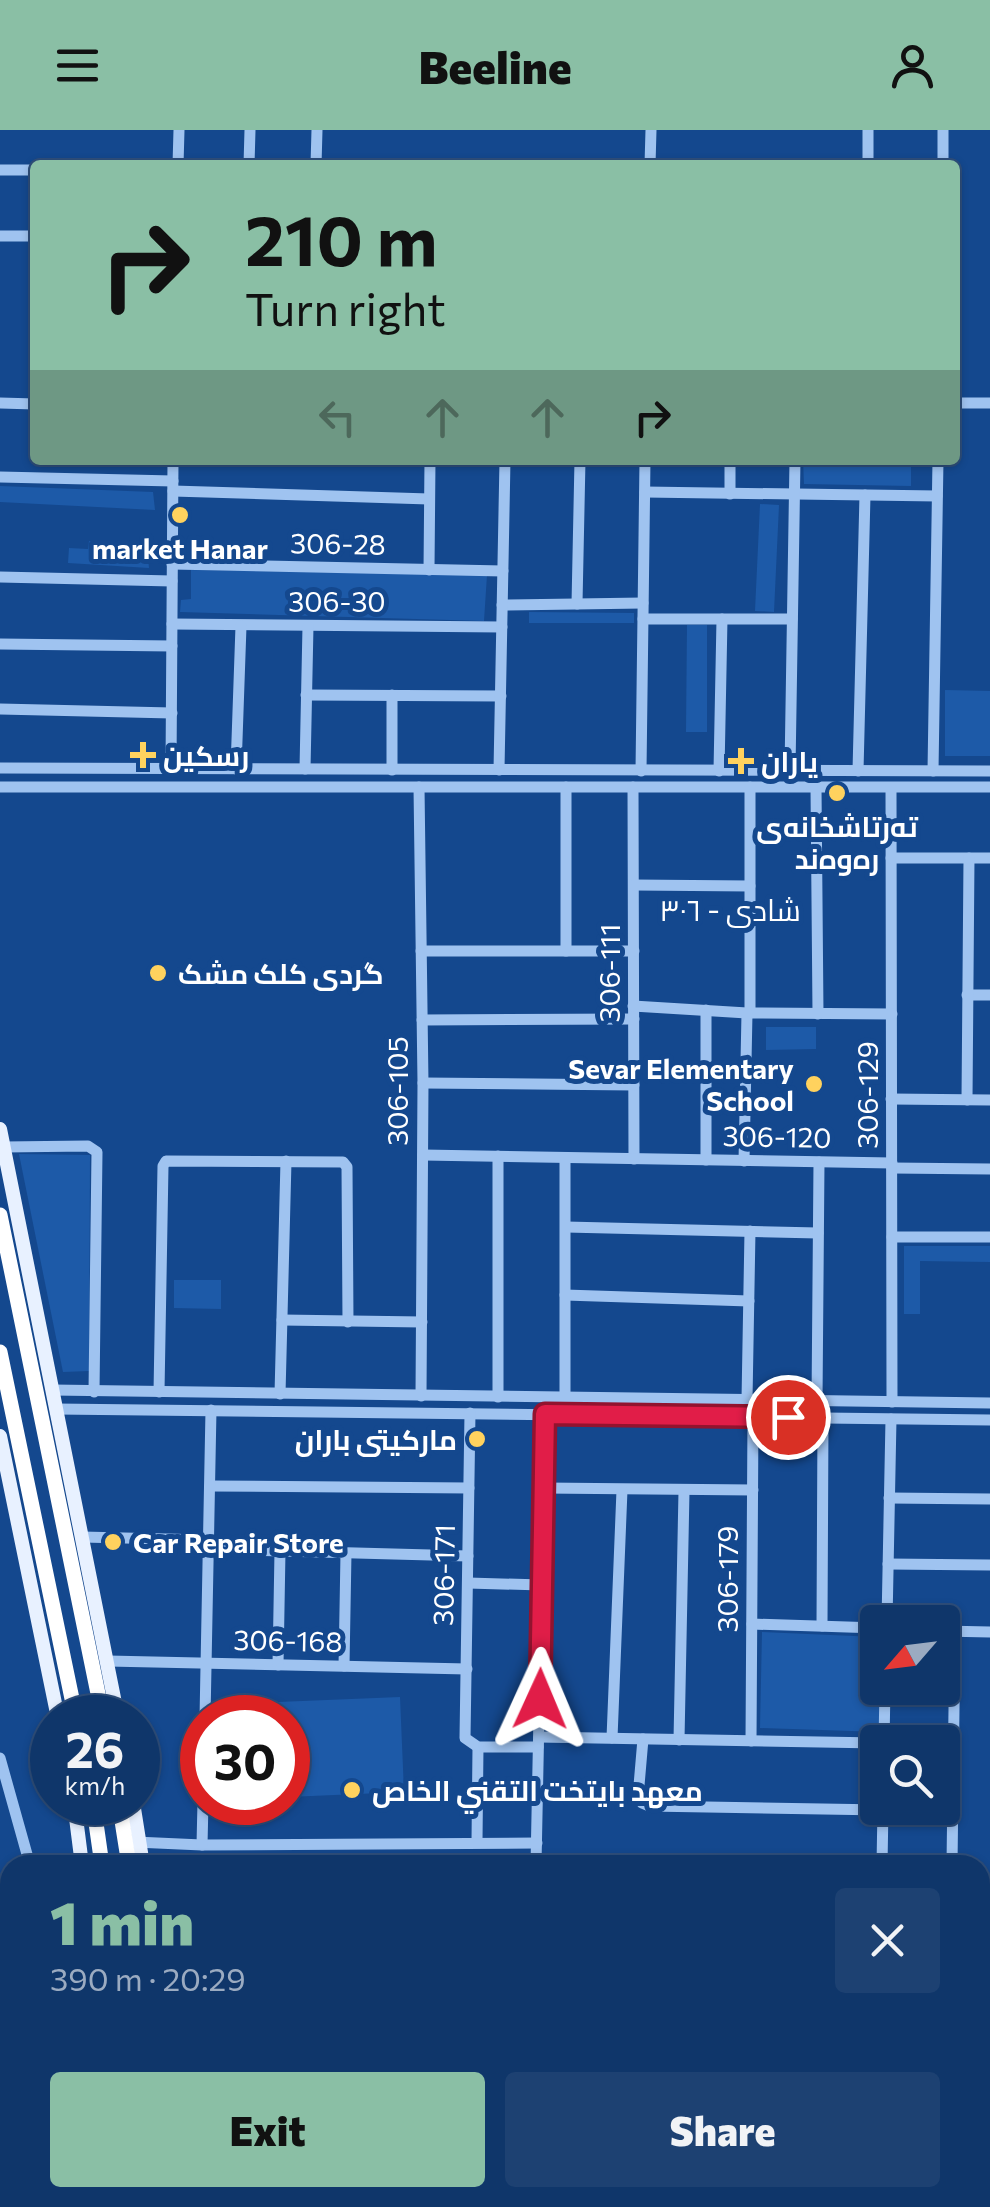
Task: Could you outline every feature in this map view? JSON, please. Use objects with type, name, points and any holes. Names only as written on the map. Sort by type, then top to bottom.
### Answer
[{"type":"highway","points":[[0,1215],[45,1401],[100,1661],[102,1695]]},
{"type":"highway","points":[[0,1352],[7,1422],[71,1695]]},
{"type":"highway","points":[[97,1825],[101,1855]]},
{"type":"highway","points":[[127,1825],[133,1842],[131,1855]]},
{"type":"main road","points":[[0,1129],[45,1401],[82,1537],[100,1661],[111,1695]]},
{"type":"main road","points":[[0,1436],[53,1695]]},
{"type":"main road","points":[[77,1825],[81,1855]]},
{"type":"main road","points":[[133,1825],[133,1842],[139,1855]]},
{"type":"street","points":[[178,160],[179,130]]},
{"type":"street","points":[[250,130],[250,160]]},
{"type":"street","points":[[316,160],[317,130]]},
{"type":"street","points":[[650,130],[650,160]]},
{"type":"street","points":[[868,130],[868,160]]},
{"type":"street","points":[[943,160],[944,130]]},
{"type":"street","points":[[0,170],[30,170]]},
{"type":"street","points":[[0,236],[30,236]]},
{"type":"street","points":[[0,403],[30,404]]},
{"type":"street","points":[[960,403],[990,403]]},
{"type":"street","points":[[172,769],[173,465]]},
{"type":"street","points":[[429,570],[430,465]]},
{"type":"street","points":[[499,770],[505,465]]},
{"type":"street","points":[[577,604],[580,465]]},
{"type":"street","points":[[640,771],[646,465]]},
{"type":"street","points":[[730,465],[730,494]]},
{"type":"street","points":[[790,770],[795,465]]},
{"type":"street","points":[[933,771],[938,465]]},
{"type":"street","points":[[0,477],[430,499]]},
{"type":"street","points":[[645,492],[938,496]]},
{"type":"street","points":[[858,771],[865,495]]},
{"type":"street","name":"306-28","points":[[172,564],[503,572]]},
{"type":"street","points":[[0,577],[172,581]]},
{"type":"street","points":[[502,605],[643,603]]},
{"type":"street","points":[[643,619],[792,619]]},
{"type":"street","points":[[710,787],[715,771],[722,619]]},
{"type":"street","name":"306-30","points":[[172,624],[502,627]]},
{"type":"street","points":[[236,769],[241,626]]},
{"type":"street","points":[[305,770],[308,626]]},
{"type":"street","points":[[0,644],[172,646]]},
{"type":"street","points":[[306,695],[501,696]]},
{"type":"street","points":[[392,696],[392,770]]},
{"type":"street","points":[[0,710],[172,714]]},
{"type":"street","points":[[0,768],[990,771]]},
{"type":"street","points":[[0,787],[990,787]]},
{"type":"street","name":"306-105","points":[[419,787],[423,1082],[421,1396]]},
{"type":"street","points":[[566,787],[566,951]]},
{"type":"street","name":"306-111","points":[[633,787],[634,1159]]},
{"type":"street","points":[[744,1160],[750,787]]},
{"type":"street","points":[[816,787],[818,1014]]},
{"type":"street","name":"306-129","points":[[891,788],[892,1402]]},
{"type":"street","points":[[892,858],[990,858]]},
{"type":"street","points":[[966,1100],[968,858]]},
{"type":"street","points":[[634,885],[750,886]]},
{"type":"street","points":[[421,951],[634,951]]},
{"type":"street","points":[[968,995],[990,995]]},
{"type":"street","points":[[422,1020],[706,1010],[892,1014]]},
{"type":"street","points":[[706,1010],[706,1160]]},
{"type":"street","points":[[423,1082],[634,1085]]},
{"type":"street","points":[[892,1099],[990,1100]]},
{"type":"street","points":[[4,1147],[95,1149],[94,1392]]},
{"type":"street","name":"306-120","points":[[422,1155],[990,1169]]},
{"type":"street","points":[[498,1156],[498,1397]]},
{"type":"street","points":[[565,1158],[565,1398]]},
{"type":"street","points":[[159,1392],[163,1166],[172,1160],[338,1160],[347,1166],[348,1322]]},
{"type":"street","points":[[280,1394],[286,1161]]},
{"type":"street","points":[[816,1401],[819,1162]]},
{"type":"street","points":[[566,1227],[818,1233]]},
{"type":"street","points":[[747,1400],[750,1231]]},
{"type":"street","points":[[892,1237],[990,1237]]},
{"type":"street","points":[[566,1295],[749,1301]]},
{"type":"street","points":[[282,1320],[422,1322]]},
{"type":"street","points":[[45,1401],[94,1392],[159,1392],[990,1403]]},
{"type":"street","points":[[601,1398],[602,1415]]},
{"type":"street","points":[[45,1401],[211,1410],[990,1420]]},
{"type":"street","points":[[205,1695],[211,1410]]},
{"type":"street","name":"306-171","points":[[470,1413],[465,1738],[478,1747]]},
{"type":"street","points":[[536,1855],[545,1414]]},
{"type":"street","name":"306-179","points":[[751,1741],[753,1417]]},
{"type":"street","points":[[822,1626],[823,1418]]},
{"type":"street","points":[[887,1605],[891,1419]]},
{"type":"street","points":[[210,1486],[469,1488]]},
{"type":"street","points":[[544,1488],[753,1490]]},
{"type":"street","points":[[612,1738],[622,1490]]},
{"type":"street","points":[[679,1740],[684,1491]]},
{"type":"street","points":[[889,1498],[990,1499]]},
{"type":"street","points":[[82,1537],[280,1551],[468,1556]]},
{"type":"street","points":[[278,1665],[280,1551]]},
{"type":"street","points":[[344,1666],[346,1553]]},
{"type":"street","points":[[888,1564],[990,1565]]},
{"type":"street","points":[[468,1582],[542,1585]]},
{"type":"street","points":[[752,1624],[860,1627]]},
{"type":"street","points":[[960,1631],[990,1632]]},
{"type":"street","name":"306-168","points":[[100,1661],[467,1669]]},
{"type":"street","points":[[950,1705],[952,1855]]},
{"type":"street","points":[[477,1841],[478,1747],[612,1738],[860,1743]]},
{"type":"street","points":[[643,1739],[638,1796],[649,1806],[860,1809]]},
{"type":"street","points":[[0,1758],[4,1790],[27,1855]]},
{"type":"street","points":[[202,1825],[202,1845]]},
{"type":"street","points":[[882,1855],[883,1825]]},
{"type":"street","points":[[133,1842],[536,1843]]},
{"type":"shaded area","points":[[803,465],[911,465],[911,486],[804,484]]},
{"type":"shaded area","points":[[0,486],[153,492],[155,510],[0,502]]},
{"type":"shaded area","points":[[760,504],[779,505],[774,612],[755,611]]},
{"type":"shaded area","points":[[89,541],[147,546],[149,568],[68,563],[69,548],[88,549]]},
{"type":"shaded area","points":[[191,570],[487,575],[484,621],[180,612],[181,600],[191,599]]},
{"type":"shaded area","points":[[529,612],[634,613],[634,623],[529,623]]},
{"type":"shaded area","points":[[687,625],[707,625],[707,732],[686,732]]},
{"type":"shaded area","points":[[945,690],[990,691],[990,756],[945,756]]},
{"type":"shaded area","points":[[766,1027],[816,1027],[816,1049],[766,1050]]},
{"type":"shaded area","points":[[19,1154],[90,1155],[89,1371],[63,1372]]},
{"type":"shaded area","points":[[904,1246],[990,1246],[990,1262],[920,1261],[920,1314],[904,1314]]},
{"type":"shaded area","points":[[174,1280],[221,1280],[221,1309],[174,1308]]},
{"type":"shaded area","points":[[762,1632],[860,1636],[860,1705],[880,1705],[881,1725],[860,1725],[860,1731],[760,1728]]},
{"type":"shaded area","points":[[400,1697],[404,1792],[310,1796],[310,1701]]},
{"type":"place","name":"market Hanar","points":[[180,515]]},
{"type":"place","name":"رسکین","points":[[143,755]]},
{"type":"place","name":"یاران","points":[[741,761]]},
{"type":"place","name":"ته‌رتاشخانه‌ی ره‌وه‌ند","points":[[837,793]]},
{"type":"place","name":"گردی کلک مشک","points":[[158,973]]},
{"type":"place","name":"Sevar Elementary School","points":[[814,1084]]},
{"type":"place","name":"ماركيتى باران","points":[[477,1439]]},
{"type":"place","name":"Car Repair Store","points":[[113,1542]]},
{"type":"place","name":"معهد بايتخت التقني الخاص","points":[[352,1790]]},
{"type":"district","name":"شادی - ٣٠٦","points":[[730,908]]},
{"type":"route","points":[[540,1699],[545,1414],[788,1417]]}]
